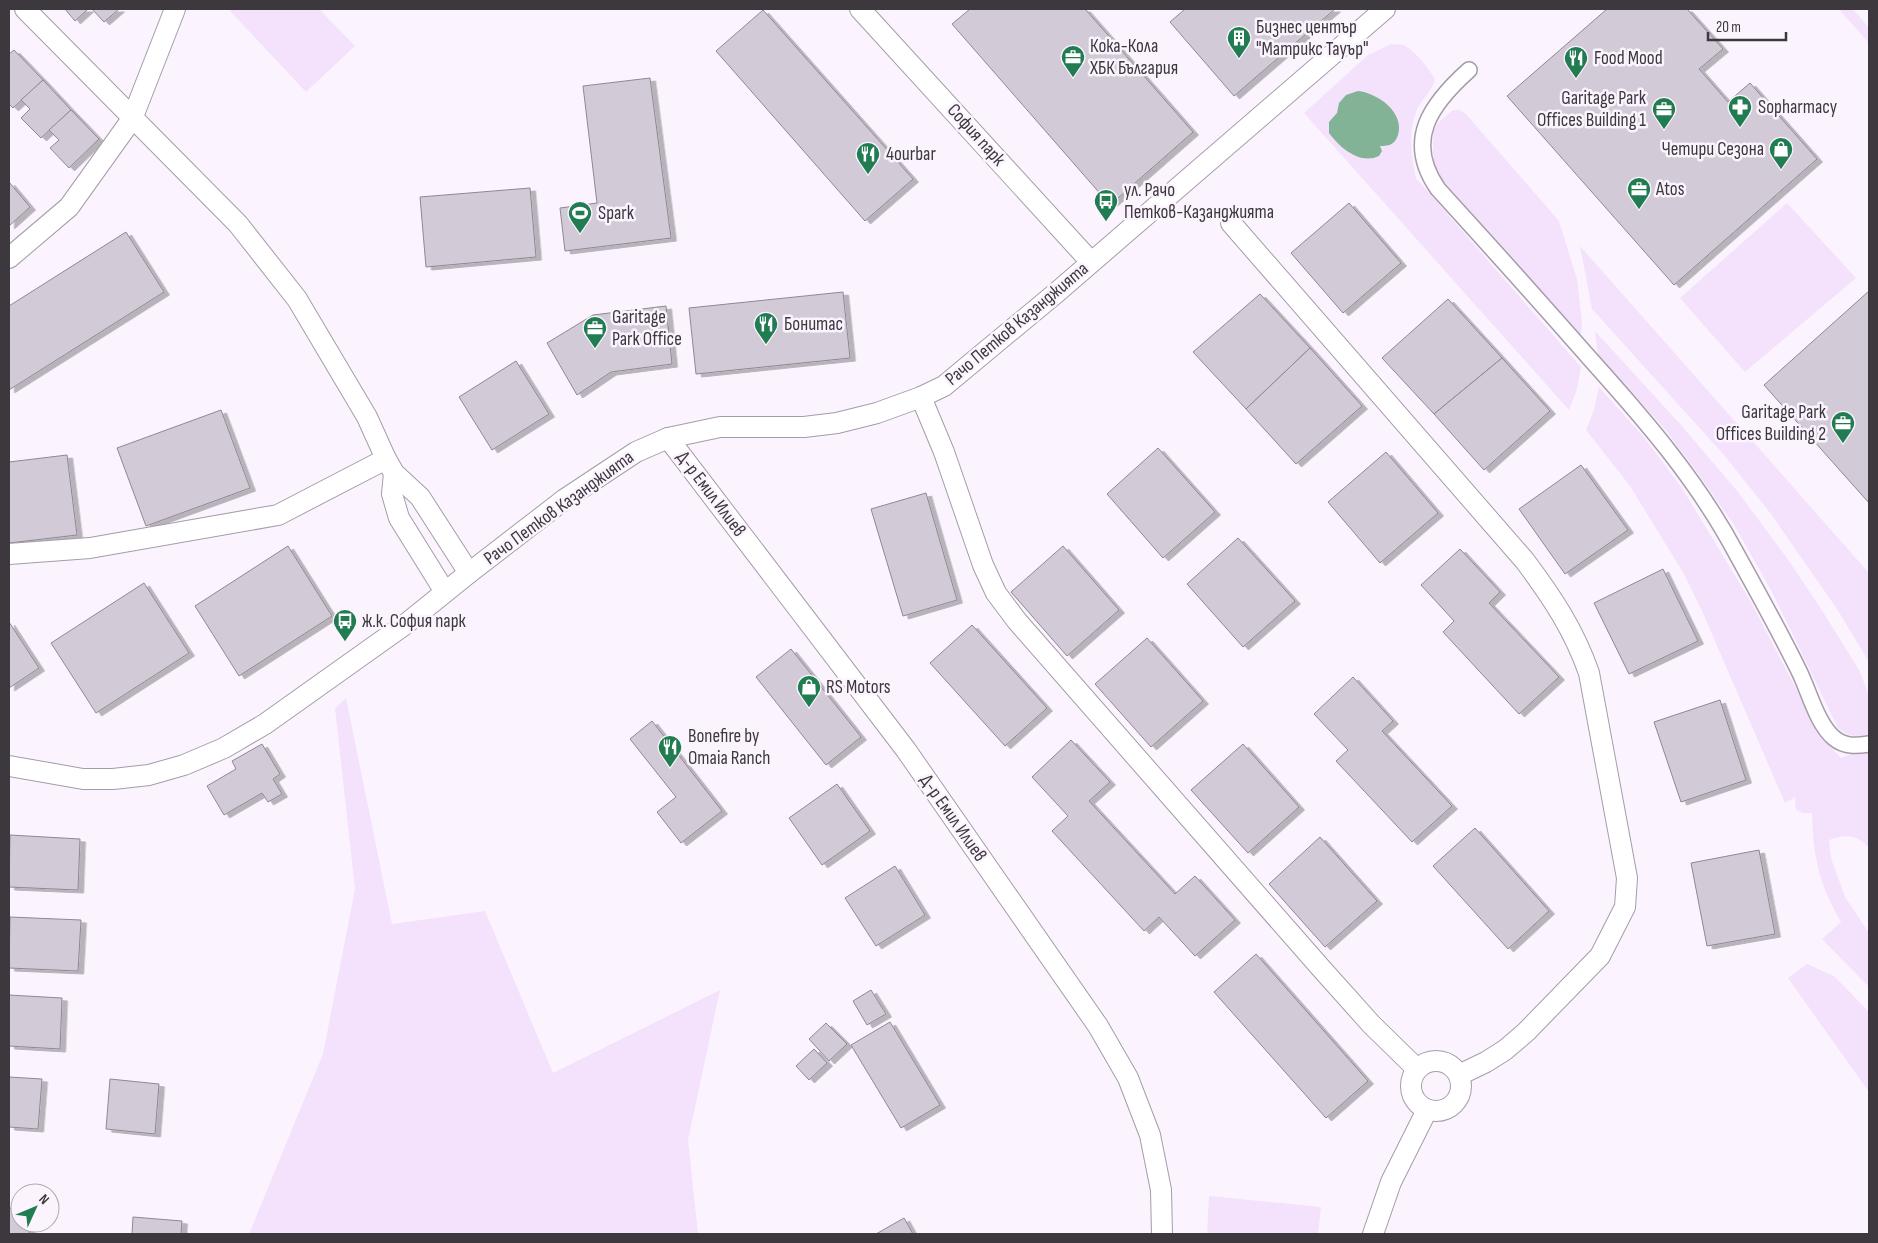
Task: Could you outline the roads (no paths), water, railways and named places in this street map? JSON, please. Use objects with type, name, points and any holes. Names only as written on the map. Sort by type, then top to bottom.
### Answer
[{"type":"street","points":[[25,9],[238,224],[297,299],[367,417],[390,466],[420,497],[469,572]]},
{"type":"street","points":[[9,258],[69,207],[132,118],[175,9]]},
{"type":"street","name":"София парк","points":[[860,9],[1091,262]]},
{"type":"street","name":"Рачо Петков Казанджията","points":[[9,766],[83,779],[93,779],[150,775],[184,765],[224,748],[265,724],[407,623],[469,572],[565,499],[612,466],[636,452],[668,438],[720,427],[804,427],[837,423],[877,413],[921,397],[944,386],[1385,9]]},
{"type":"street","points":[[1469,70],[1448,89],[1431,112],[1426,127],[1423,161],[1429,176],[1438,189],[1636,410],[1678,463],[1729,539],[1800,672],[1823,723],[1832,737],[1841,743],[1854,746],[1869,744]]},
{"type":"street","points":[[1231,223],[1526,561],[1564,617],[1580,646],[1589,673],[1627,878],[1625,907],[1600,956],[1526,1032],[1505,1050],[1459,1075]]},
{"type":"street","points":[[921,397],[944,452],[983,565],[996,593],[1017,621],[1320,967],[1371,1024],[1417,1069]]},
{"type":"street","name":"Д-р Емил Илиев","points":[[668,438],[906,750],[1098,1026],[1128,1078],[1150,1134],[1161,1190],[1162,1234]]},
{"type":"street","points":[[9,554],[90,548],[278,516],[390,466]]},
{"type":"street","points":[[390,466],[392,494],[399,518],[446,592]]},
{"type":"street","points":[[1434,1060],[1444,1062],[1453,1067],[1459,1075],[1461,1084],[1460,1094],[1455,1103],[1447,1109],[1438,1111],[1427,1110],[1416,1101],[1410,1087],[1417,1069],[1425,1063],[1434,1060]]},
{"type":"street","points":[[1373,1234],[1391,1182],[1427,1110]]},
{"type":"place","name":"Бизнес център \"Матрикс Тауър\"","points":[[1239,59]]},
{"type":"place","name":"Кока-Кола ХБК България","points":[[1073,78]]},
{"type":"place","name":"Food Mood","points":[[1576,79]]},
{"type":"place","name":"Sopharmacy","points":[[1740,128]]},
{"type":"place","name":"Garitage Park Offices Building 1","points":[[1664,130]]},
{"type":"place","name":"Четири Сезона","points":[[1781,170]]},
{"type":"place","name":"4ourbar","points":[[868,175]]},
{"type":"place","name":"Atos","points":[[1639,210]]},
{"type":"place","name":"ул. Рачо Петков-Казанджията","points":[[1106,222]]},
{"type":"place","name":"Spark","points":[[580,234]]},
{"type":"place","name":"Бонитас","points":[[766,345]]},
{"type":"place","name":"Garitage Park Office","points":[[595,349]]},
{"type":"place","name":"Garitage Park Offices Building 2","points":[[1843,444]]},
{"type":"place","name":"ж.к. София парк","points":[[345,642]]},
{"type":"place","name":"RS Motors","points":[[809,708]]},
{"type":"place","name":"Bonefire by Omaia Ranch","points":[[670,768]]}]
